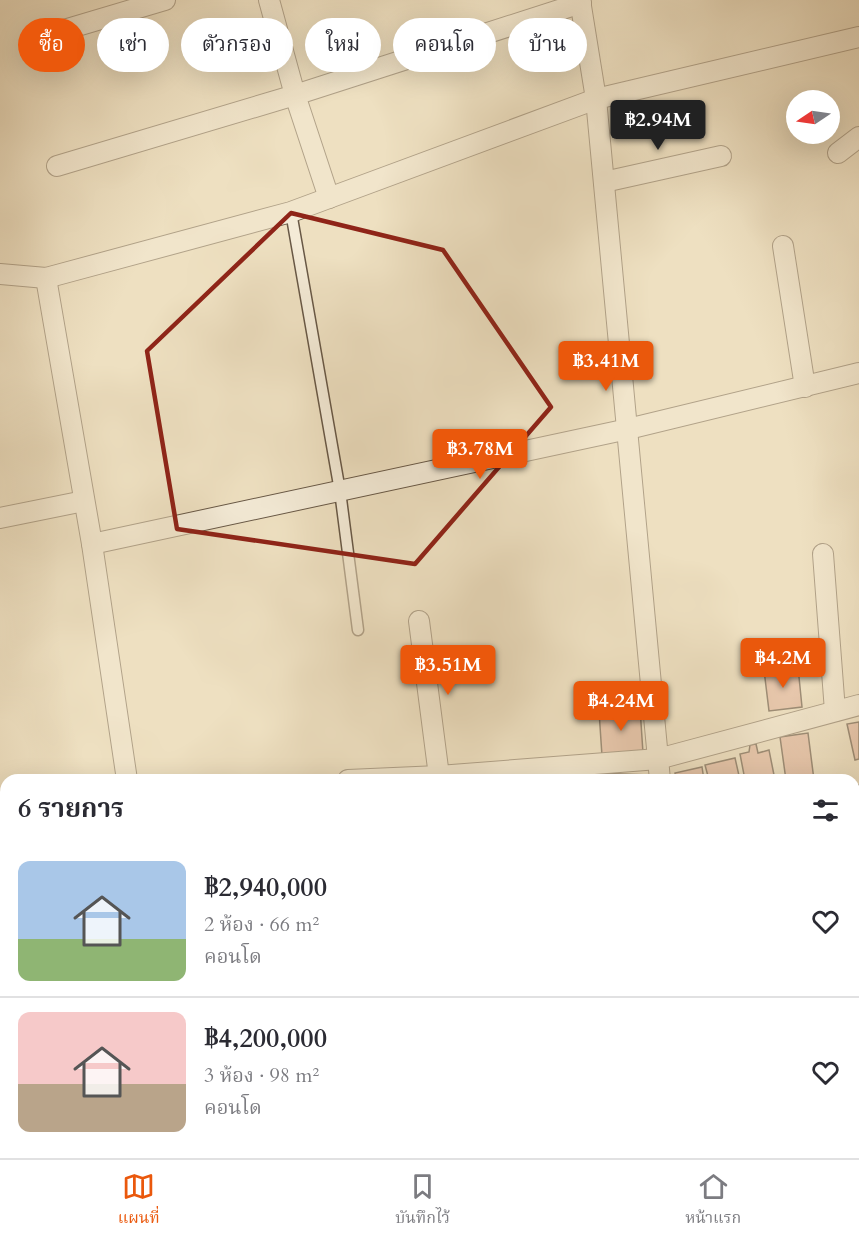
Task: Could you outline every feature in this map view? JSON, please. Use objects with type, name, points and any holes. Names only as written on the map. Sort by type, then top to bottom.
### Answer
[{"type":"street","points":[[85,24],[165,0]]},
{"type":"street","points":[[269,0],[295,94],[329,198]]},
{"type":"street","points":[[57,166],[295,94],[580,2],[596,99],[659,774]]},
{"type":"street","points":[[0,274],[46,278],[291,212],[596,99],[859,37]]},
{"type":"street","points":[[838,153],[859,137]]},
{"type":"street","points":[[604,182],[721,156]]},
{"type":"street","points":[[783,246],[805,387]]},
{"type":"street","points":[[46,278],[92,544],[126,774]]},
{"type":"street","points":[[92,544],[628,429],[859,373]]},
{"type":"street","points":[[0,518],[84,501]]},
{"type":"street","points":[[823,554],[835,711]]},
{"type":"street","points":[[419,621],[439,774]]},
{"type":"street","points":[[465,774],[658,759],[859,705]]},
{"type":"lane","points":[[291,212],[340,491],[358,630]]},
{"type":"highlighted area","points":[[291,213],[443,250],[551,407],[415,564],[177,529],[147,351]]},
{"type":"building","points":[[798,667],[802,707],[769,711],[764,670]]},
{"type":"building","points":[[640,708],[643,753],[602,756],[599,711]]},
{"type":"building","points":[[859,722],[859,759],[855,760],[847,724]]},
{"type":"building","points":[[808,733],[813,774],[785,774],[780,737]]},
{"type":"building","points":[[756,744],[758,753],[769,750],[774,774],[744,774],[740,754],[749,752],[750,745]]},
{"type":"building","points":[[735,758],[739,774],[707,774],[705,765]]},
{"type":"building","points":[[702,767],[703,774],[675,774]]}]
